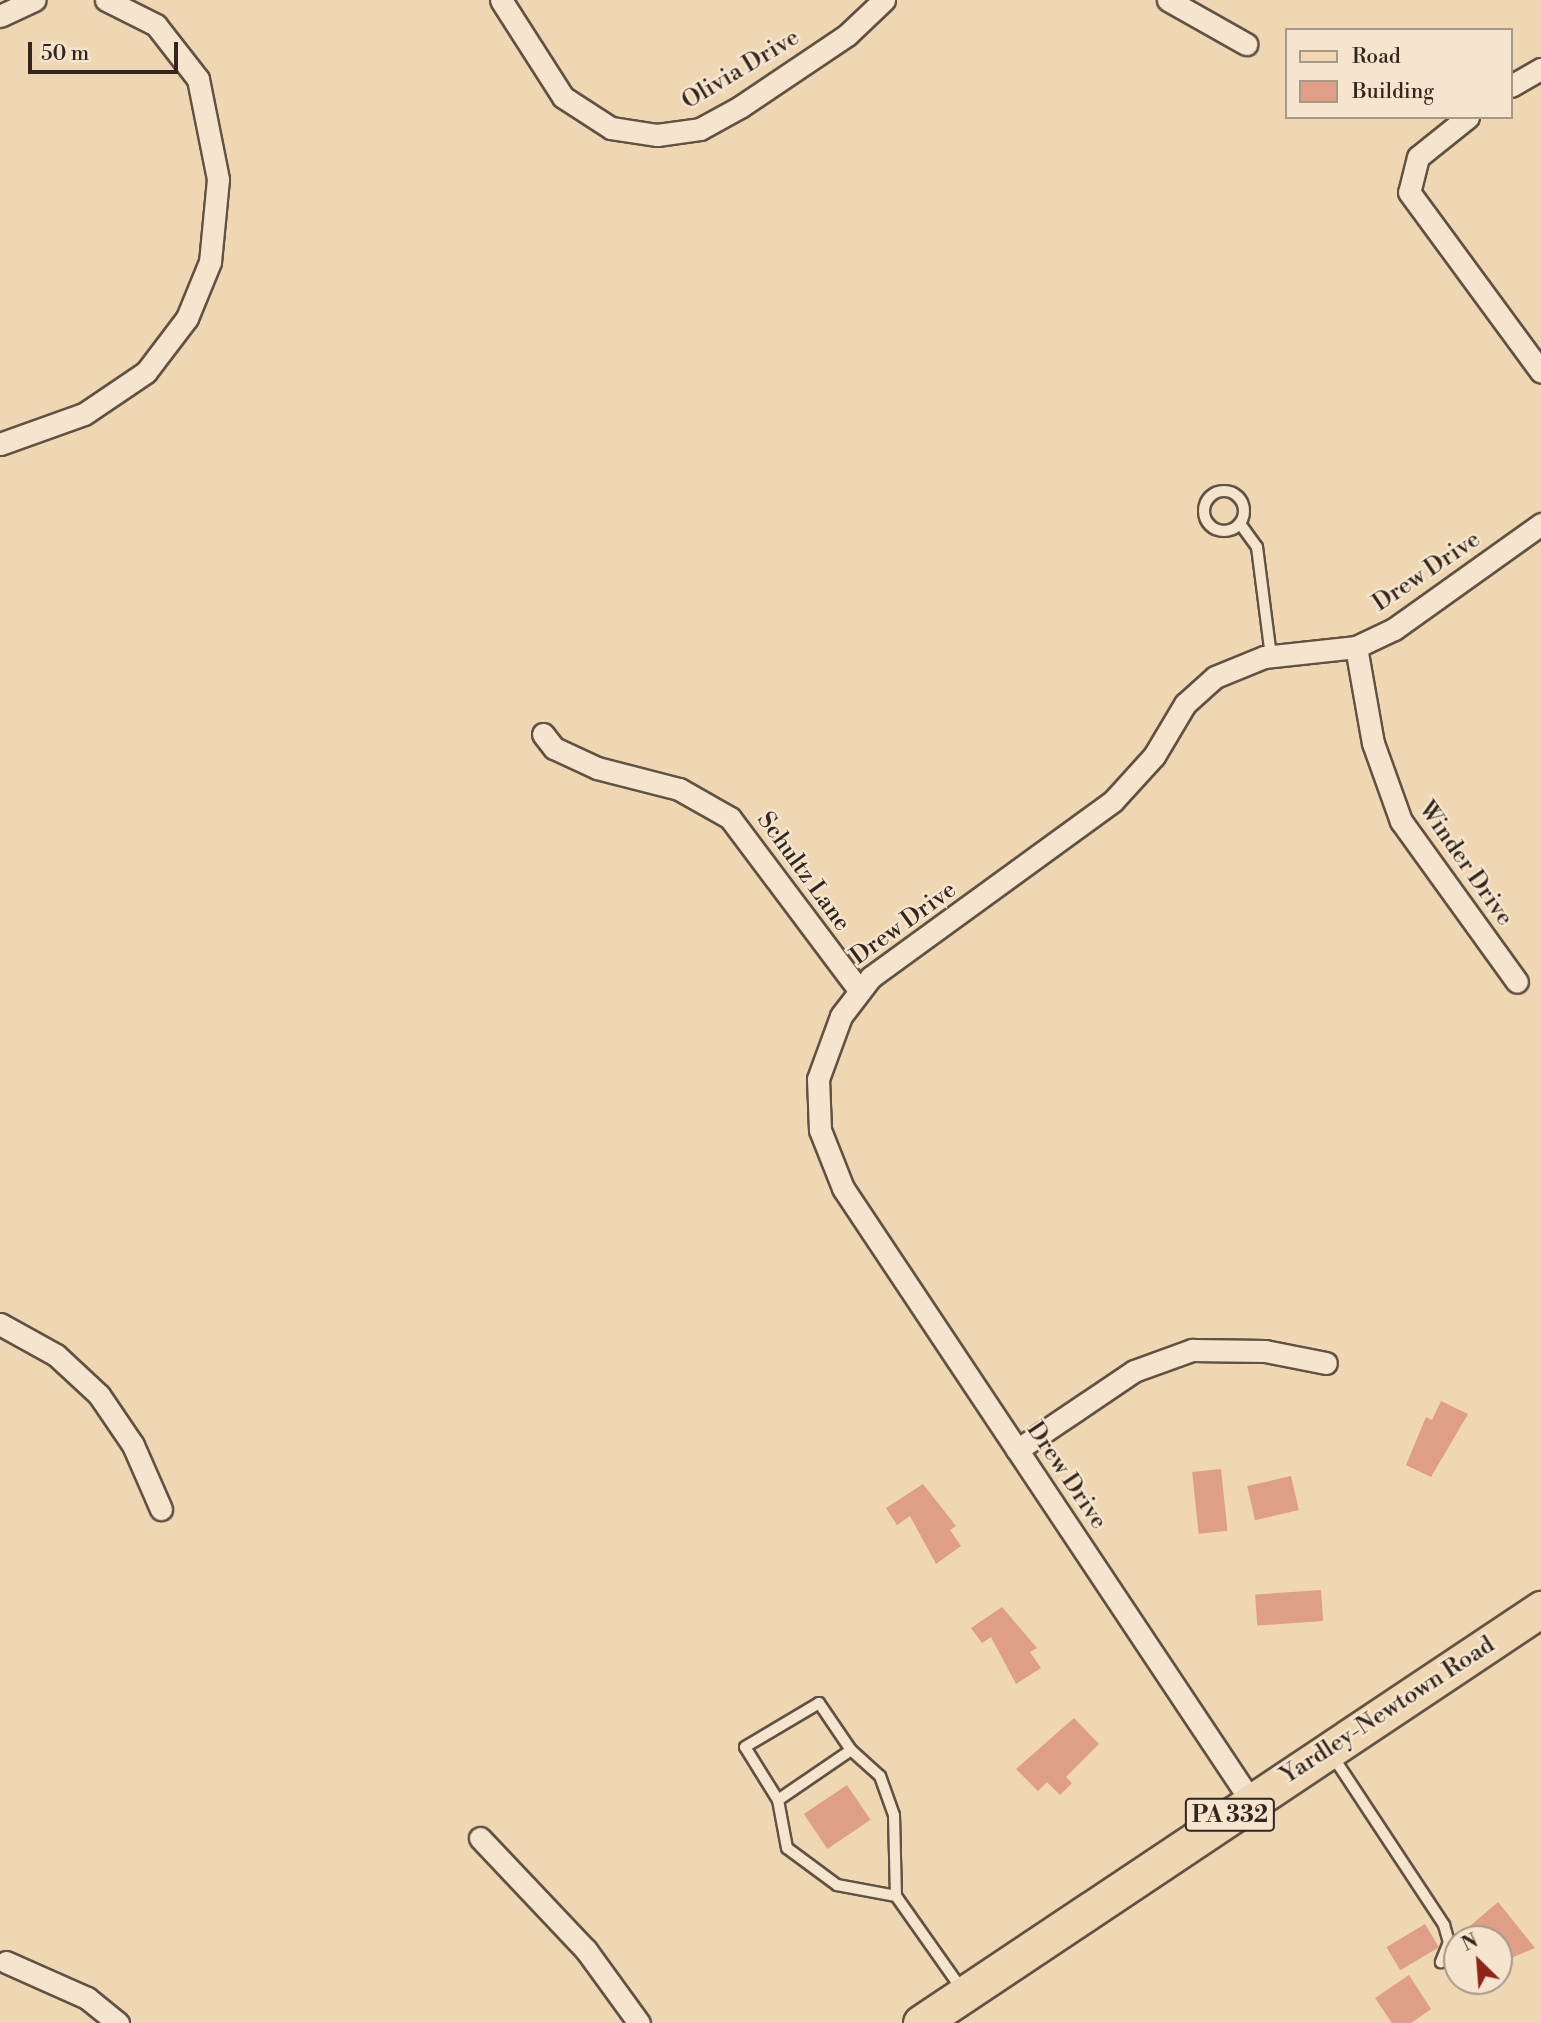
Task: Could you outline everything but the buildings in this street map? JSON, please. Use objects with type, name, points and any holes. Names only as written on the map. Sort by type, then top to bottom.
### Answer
[{"type":"main road","name":"Yardley-Newtown Road","points":[[921,2023],[1541,1609]]},
{"type":"street","points":[[0,16],[35,0]]},
{"type":"street","points":[[0,444],[84,414],[146,372],[187,318],[210,262],[218,179],[198,79],[156,25],[106,0]]},
{"type":"street","name":"Olivia Drive","points":[[502,0],[563,97],[611,128],[657,135],[700,129],[740,107],[848,35],[884,0]]},
{"type":"street","points":[[1168,0],[1246,44]]},
{"type":"street","points":[[1513,85],[1541,69]]},
{"type":"street","points":[[1466,119],[1418,157],[1409,192],[1541,372]]},
{"type":"street","name":"Drew Drive","points":[[1251,1801],[843,1188],[826,1152],[818,1080],[841,1016],[859,990],[1114,802],[1207,683],[1271,656],[1356,647],[1423,612],[1541,524]]},
{"type":"street","name":"Winder Drive","points":[[1356,647],[1373,743],[1401,821],[1517,982]]},
{"type":"street","name":"Schultz Lane","points":[[543,734],[554,748],[597,768],[679,789],[730,818],[859,990]]},
{"type":"street","points":[[0,1324],[56,1355],[99,1395],[133,1445],[161,1509]]},
{"type":"street","points":[[1017,1450],[1134,1371],[1192,1350],[1265,1351],[1326,1363]]},
{"type":"street","points":[[480,1838],[586,1950],[639,2023]]},
{"type":"street","points":[[6,1962],[87,1998],[118,2023]]},
{"type":"lane","points":[[1241,524],[1257,547],[1271,656]]},
{"type":"lane","points":[[896,1896],[837,1885],[787,1849],[778,1800],[745,1747],[819,1703],[851,1749],[880,1776],[894,1815],[896,1896],[965,1993]]},
{"type":"lane","points":[[778,1800],[851,1749]]},
{"type":"lane","points":[[1328,1750],[1444,1925],[1449,1942],[1441,1962]]}]
